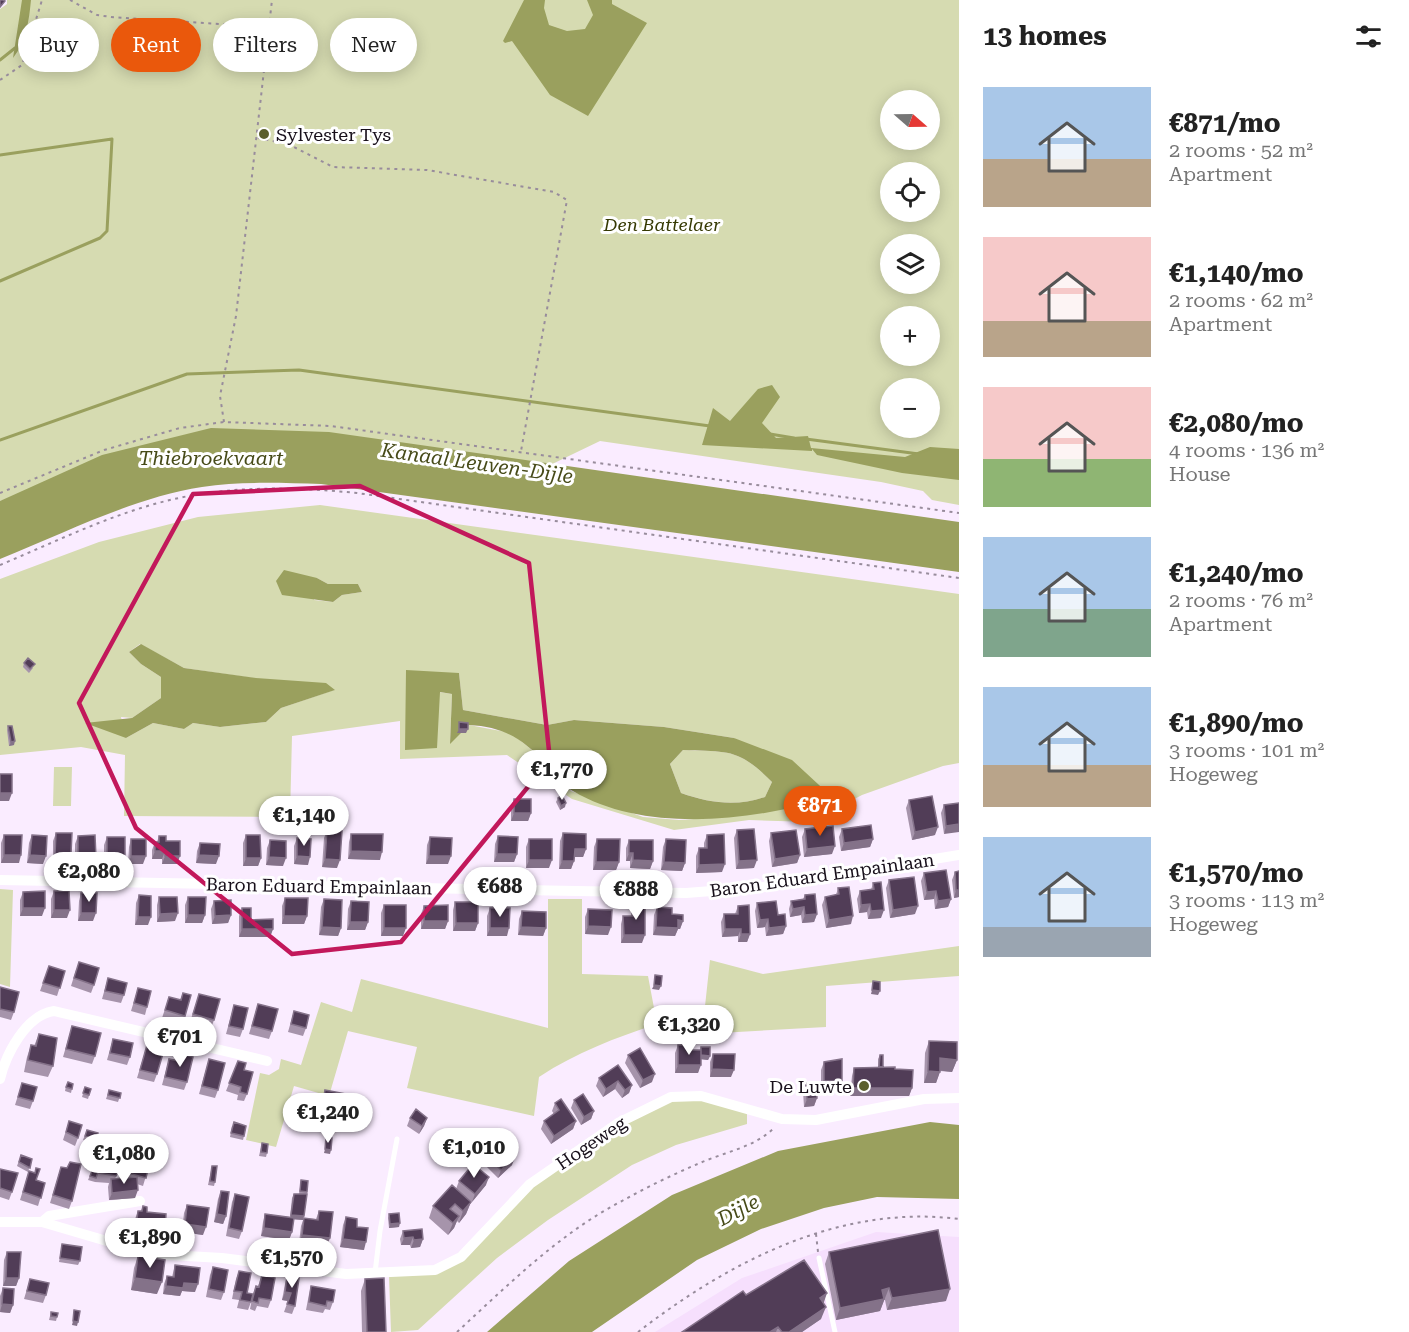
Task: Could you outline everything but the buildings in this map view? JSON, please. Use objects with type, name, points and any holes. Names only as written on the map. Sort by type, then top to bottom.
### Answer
[{"type":"street","name":"Baron Eduard Empainlaan","points":[[0,880],[686,893],[763,887],[959,855]]},
{"type":"street","points":[[0,1079],[11,1048],[38,1016],[54,1011],[267,1061]]},
{"type":"street","name":"Hogeweg","points":[[0,1222],[42,1222],[141,1252],[222,1258],[337,1273],[435,1270],[453,1262],[470,1250],[507,1205],[530,1184],[630,1116],[670,1097],[701,1096],[782,1119],[816,1120],[924,1099],[959,1098]]},
{"type":"street","name":"Hogeweg","points":[[42,1222],[49,1215],[140,1201]]},
{"type":"lane","points":[[375,1273],[380,1231],[397,1139]]},
{"type":"lane","points":[[819,1258],[835,1332]]},
{"type":"path","points":[[0,80],[22,65],[42,0]]},
{"type":"path","points":[[70,0],[96,15],[213,23]]},
{"type":"path","points":[[269,18],[272,0]]},
{"type":"path","points":[[224,422],[220,396],[236,316],[264,72]]},
{"type":"path","points":[[258,138],[288,144],[333,167],[427,170],[554,192],[567,200],[521,451]]},
{"type":"path","points":[[0,494],[104,450],[180,428],[224,422],[331,426],[959,513]]},
{"type":"path","points":[[0,565],[109,519],[167,501],[209,493],[267,488],[357,493],[959,578]]},
{"type":"path","points":[[457,1332],[524,1271],[574,1232],[620,1202],[700,1163],[764,1138],[782,1119]]},
{"type":"path","points":[[638,1332],[712,1279],[747,1260],[816,1234],[842,1226],[890,1219],[935,1216],[959,1219]]},
{"type":"path","points":[[816,1234],[819,1258]]},
{"type":"highlighted area","points":[[360,486],[529,563],[550,760],[401,942],[292,954],[136,828],[79,703],[193,494]]},
{"type":"shaded area","points":[[876,1232],[959,1237],[959,1332],[655,1332],[742,1278]]},
{"type":"green space","name":"Den Battelaer","points":[[7,0],[959,0],[959,505],[932,500],[923,491],[881,482],[600,441],[546,467],[329,435],[0,501],[0,9],[7,4]]},
{"type":"green space","points":[[320,505],[959,594],[959,763],[943,766],[862,795],[810,822],[749,820],[674,830],[572,799],[507,755],[400,759],[400,721],[292,736],[290,817],[124,816],[125,755],[81,747],[0,755],[0,579],[99,542],[198,517]],"holes":[[[317,578],[328,584],[358,584],[362,592],[342,595],[333,602],[314,600]],[[140,644],[184,668],[334,690],[281,708],[266,722],[220,727],[193,723],[184,729],[153,723],[126,738],[121,717],[132,718],[161,698],[161,677],[141,664],[129,652]],[[459,673],[463,710],[547,725],[574,720],[664,727],[734,738],[805,805],[715,818],[679,820],[643,817],[571,791],[537,754],[511,733],[469,725],[450,743],[452,694],[439,692]]]},
{"type":"green space","points":[[683,750],[722,752],[741,757],[772,782],[765,797],[744,802],[713,801],[681,793],[670,764]]},
{"type":"green space","points":[[54,767],[72,767],[71,806],[53,806]]},
{"type":"green space","points":[[0,889],[13,890],[10,987],[0,984]]},
{"type":"green space","points":[[548,899],[582,899],[582,974],[648,976],[657,1024],[596,1046],[539,1077],[534,1116],[407,1088],[417,1047],[348,1031],[329,1096],[294,1086],[276,1147],[246,1140],[260,1073],[269,1075],[279,1069],[281,1059],[301,1065],[321,1002],[352,1012],[361,979],[548,1028]]},
{"type":"green space","points":[[959,946],[959,976],[826,986],[826,1027],[702,1034],[710,960],[763,974]]},
{"type":"green space","points":[[702,1100],[747,1112],[747,1124],[676,1145],[632,1165],[548,1220],[497,1258],[418,1330],[391,1332],[389,1276],[438,1272],[522,1194],[621,1126],[672,1101]]},
{"type":"water","points":[[22,0],[31,0],[29,18],[19,18]]},
{"type":"water","points":[[524,0],[545,0],[544,8],[549,25],[567,31],[585,29],[593,15],[587,0],[612,0],[612,4],[647,23],[588,116],[550,95],[512,41],[505,43],[503,41]]},
{"type":"water","points":[[18,26],[18,50],[13,58]]},
{"type":"water","points":[[772,385],[780,397],[762,423],[776,438],[808,436],[811,448],[905,457],[930,447],[959,449],[959,480],[902,473],[817,455],[812,449],[812,451],[702,445],[713,408],[730,421],[758,389]]},
{"type":"water","name":"Thiebroekvaart","points":[[211,428],[329,432],[959,522],[959,572],[321,484],[276,483],[202,487],[150,499],[99,517],[0,559],[0,501],[102,455]]},
{"type":"water","points":[[284,570],[317,578],[328,584],[358,584],[362,592],[342,595],[333,602],[282,595],[276,581]]},
{"type":"water","points":[[141,644],[184,668],[256,678],[326,683],[335,690],[281,708],[266,722],[220,727],[193,723],[184,729],[153,723],[126,738],[85,723],[132,718],[161,698],[161,677],[141,664],[129,652]]},
{"type":"water","points":[[406,670],[459,673],[463,710],[547,725],[574,720],[664,727],[734,738],[792,760],[832,797],[769,812],[701,819],[666,818],[602,805],[573,791],[532,750],[505,732],[469,725],[450,744],[452,694],[440,692],[437,748],[405,750]],"holes":[[[683,750],[722,752],[741,757],[772,782],[765,797],[744,802],[723,802],[681,793],[670,764]]]},
{"type":"water","name":"Dijle","points":[[930,1122],[959,1125],[959,1199],[877,1197],[824,1208],[761,1229],[697,1260],[592,1332],[487,1332],[569,1261],[672,1195],[778,1151]]},
{"type":"waterway","points":[[0,60],[15,48]]},
{"type":"waterway","points":[[0,155],[112,139],[107,231],[100,238],[0,281]]},
{"type":"waterway","points":[[0,440],[187,374],[299,370],[710,426]]},
{"type":"waterway","points":[[770,434],[794,438]]},
{"type":"waterway","points":[[806,439],[919,454]]},
{"type":"place","name":"Sylvester Tys","points":[[264,134]]},
{"type":"place","name":"De Luwte","points":[[864,1086]]},
{"type":"water label","name":"Kanaal Leuven-Dijle","points":[[477,463]]}]
